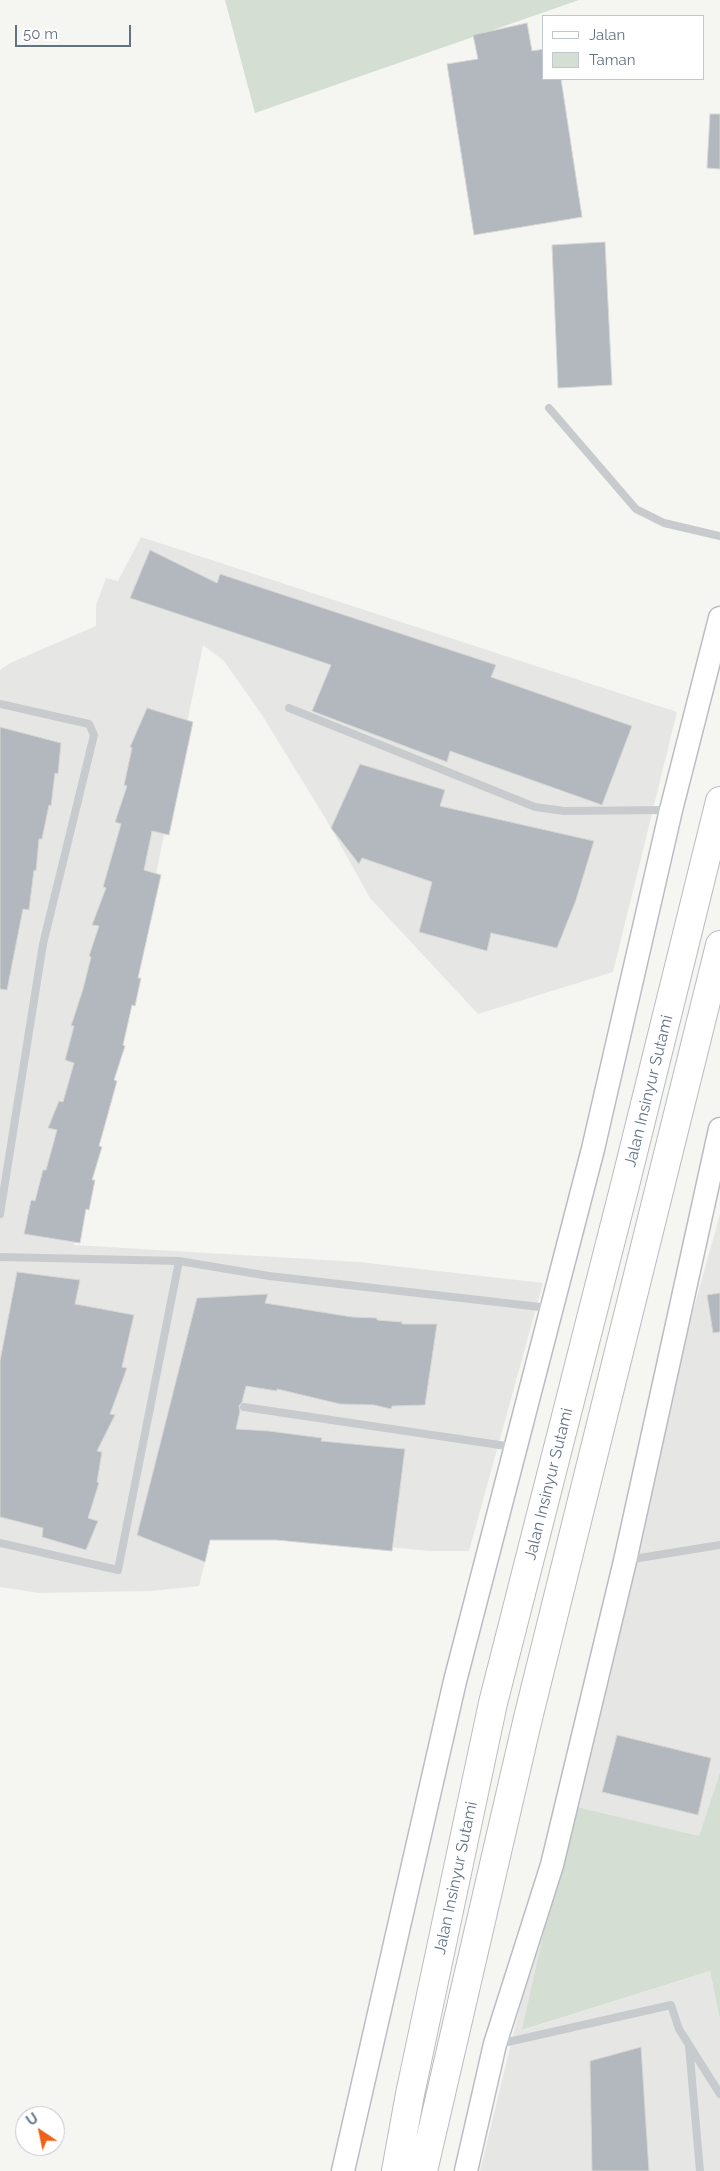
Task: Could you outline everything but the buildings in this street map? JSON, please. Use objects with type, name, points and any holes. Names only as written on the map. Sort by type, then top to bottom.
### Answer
[{"type":"highway","name":"Jalan Insinyur Sutami","points":[[396,2171],[410,2094],[493,1702],[626,1181],[720,801]]},
{"type":"highway","name":"Jalan Insinyur Sutami","points":[[423,2171],[528,1718],[720,945]]},
{"type":"highway","points":[[379,2171],[410,2094]]},
{"type":"street","points":[[343,2171],[455,1681],[593,1149],[671,810],[720,618]]},
{"type":"street","points":[[466,2171],[495,2044],[552,1865],[626,1560],[714,1179],[720,1129]]},
{"type":"lane","points":[[548,408],[636,509],[664,523],[720,536]]},
{"type":"lane","points":[[0,704],[89,724],[94,735],[43,944],[0,1214]]},
{"type":"lane","points":[[289,708],[534,807],[564,811],[671,810]]},
{"type":"lane","points":[[0,1257],[180,1261],[269,1276],[551,1308]]},
{"type":"lane","points":[[0,1543],[118,1570],[180,1261]]},
{"type":"lane","points":[[244,1407],[515,1447]]},
{"type":"lane","points":[[626,1560],[720,1545]]},
{"type":"lane","points":[[495,2044],[671,2005],[679,2029],[720,2094]]},
{"type":"lane","points":[[688,2044],[700,2171]]},
{"type":"shaded area","points":[[141,537],[677,712],[613,972],[478,1014],[370,898],[327,821],[262,715],[224,661],[203,645],[144,933],[74,1245],[359,1262],[543,1283],[469,1551],[429,1551],[213,1530],[199,1586],[150,1591],[39,1593],[0,1587],[0,670],[10,663],[96,626],[96,605],[106,578],[118,581]]},
{"type":"shaded area","points":[[720,1214],[720,1772],[699,1836],[523,2030],[710,1971],[720,2020],[720,2171],[480,2171],[675,1376]]},
{"type":"green space","points":[[225,0],[579,0],[255,113]]},
{"type":"green space","points":[[720,1772],[720,2020],[710,1971],[522,2030],[572,1806],[699,1836]]}]
